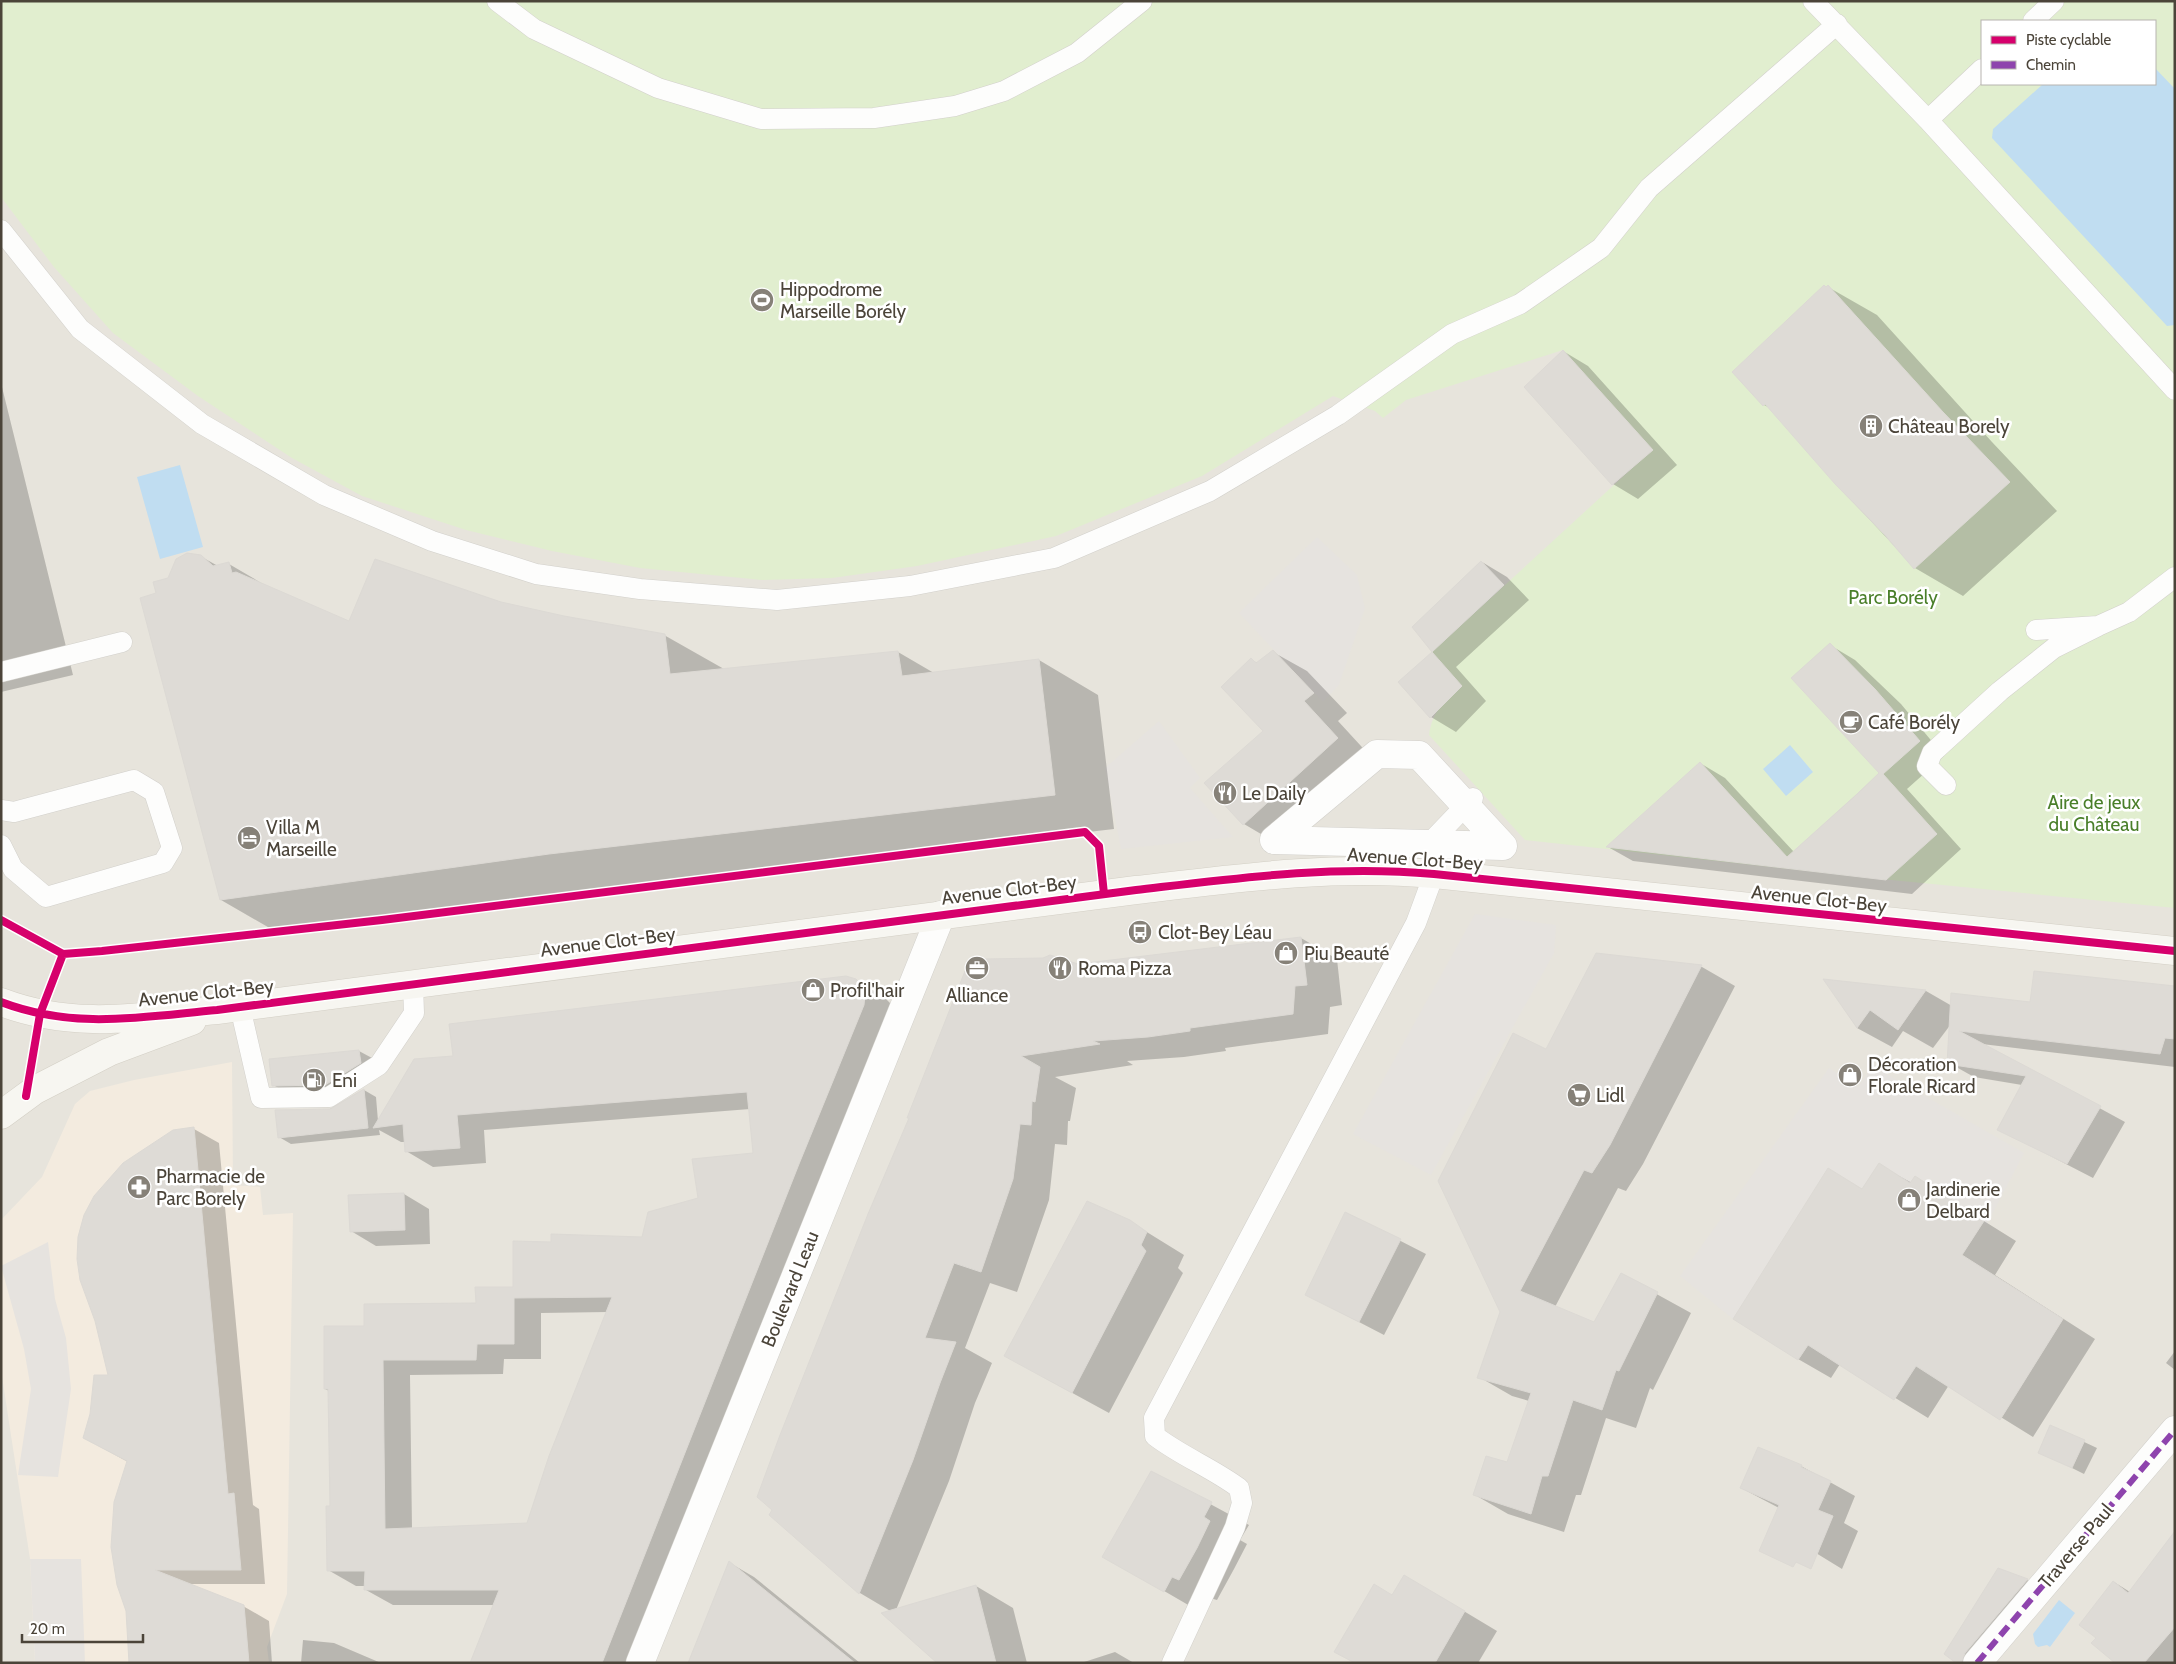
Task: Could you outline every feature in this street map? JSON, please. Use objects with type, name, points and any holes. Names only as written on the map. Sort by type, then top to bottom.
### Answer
[{"type":"street","points":[[1377,754],[1419,755],[1470,802],[1503,846],[1429,844],[1274,840],[1377,754]]},
{"type":"street","name":"Avenue Clot-Bey","points":[[1,1002],[49,1017],[102,1020],[228,1008],[1287,872],[1347,869],[1434,874],[2175,951]]},
{"type":"street","name":"Boulevard Leau","points":[[640,1663],[941,915]]},
{"type":"street","name":"Avenue Clot-Bey","points":[[1,1115],[35,1090],[109,1052],[228,1008]]},
{"type":"street","name":"Traverse Paul","points":[[1978,1663],[2175,1430]]},
{"type":"lane","points":[[497,1],[534,29],[658,88],[762,119],[874,118],[955,106],[1004,91],[1077,53],[1142,1]]},
{"type":"lane","points":[[1813,1],[1928,120],[2175,390]]},
{"type":"lane","points":[[2034,20],[2054,1]]},
{"type":"lane","points":[[1,230],[80,329],[202,424],[324,496],[432,541],[536,574],[640,589],[777,600],[900,587],[1054,558],[1210,491],[1330,420],[1452,334],[1520,304],[1601,248],[1649,188],[1837,24]]},
{"type":"lane","points":[[1928,120],[1981,71]]},
{"type":"lane","points":[[1946,785],[1927,766],[1932,753],[2000,691],[2054,648],[2129,612],[2175,577]]},
{"type":"lane","points":[[2036,630],[2098,626]]},
{"type":"lane","points":[[1,672],[122,642]]},
{"type":"lane","points":[[1,810],[14,812],[134,780],[154,792],[172,848],[163,863],[46,897],[13,869],[1,844]]},
{"type":"lane","points":[[1402,871],[1470,802]]},
{"type":"lane","points":[[1172,1663],[1235,1527],[1242,1504],[1239,1488],[1223,1476],[1175,1451],[1155,1436],[1154,1418],[1416,923],[1434,874]]},
{"type":"lane","points":[[228,1008],[261,1098],[329,1098],[379,1065],[414,1013],[413,984]]},
{"type":"shaded area","points":[[1,1],[2175,1],[2175,1663],[1,1663]]},
{"type":"shaded area","points":[[1317,537],[1357,575],[1365,608],[1339,685],[1323,702],[1239,613]]},
{"type":"shaded area","points":[[1159,721],[1200,778],[1190,788],[1233,837],[1121,849],[1105,768]]},
{"type":"shaded area","points":[[1475,914],[1556,925],[1554,953],[1431,1175],[1353,1134]]},
{"type":"shaded area","points":[[232,1062],[233,1185],[260,1187],[263,1215],[293,1213],[287,1594],[267,1647],[269,1663],[35,1663],[30,1559],[1,1370],[1,1220],[42,1177],[75,1104],[90,1091],[134,1080]]},
{"type":"shaded area","points":[[1873,1066],[2024,1153],[1986,1226],[1984,1221],[1915,1176],[1910,1183],[1879,1163],[1862,1189],[1828,1168],[1733,1319],[1680,1276],[1829,1068],[1858,1087]]},
{"type":"shaded area","points":[[48,1242],[55,1299],[66,1338],[71,1389],[58,1477],[18,1475],[31,1389],[24,1349],[1,1266]]},
{"type":"shaded area","points":[[30,1559],[81,1559],[85,1663],[35,1663]]},
{"type":"green space","points":[[1,1],[2175,1],[2175,908],[1861,877],[1525,840],[1429,735],[1436,713],[1461,686],[1432,652],[1652,450],[1563,350],[1406,400],[1383,418],[1375,411],[1333,396],[1202,476],[1056,536],[917,566],[832,578],[762,580],[640,568],[552,551],[466,530],[362,496],[292,458],[198,396],[113,333],[54,267],[1,197]]},
{"type":"water","points":[[2156,69],[2175,89],[2175,325],[2167,326],[1992,138],[1993,129],[2042,85],[2156,85]]},
{"type":"water","points":[[180,465],[203,547],[160,559],[137,477]]},
{"type":"water","points":[[1790,745],[1813,772],[1786,796],[1763,769]]},
{"type":"water","points":[[2059,1600],[2075,1613],[2050,1647],[2047,1645],[2038,1647],[2035,1644],[2033,1634]]},
{"type":"building","name":"Château Borely","points":[[1824,285],[1826,287],[1828,285],[1943,412],[2010,482],[1914,569],[1883,533],[1835,484],[1765,404],[1763,406],[1732,372]]},
{"type":"building","points":[[1563,350],[1653,450],[1612,485],[1524,387]]},
{"type":"building","points":[[187,553],[201,555],[213,566],[229,562],[232,573],[236,572],[349,621],[375,559],[501,602],[564,616],[665,634],[670,674],[898,651],[902,676],[1039,659],[1055,795],[549,854],[220,900],[140,598],[156,593],[153,582],[168,578],[176,559]]},
{"type":"building","points":[[1481,561],[1504,585],[1432,652],[1412,627]]},
{"type":"building","points":[[1830,643],[1875,689],[1920,741],[1883,774],[1937,834],[1886,880],[1606,847],[1700,762],[1787,857],[1857,794],[1879,773],[1791,678]]},
{"type":"building","points":[[1273,650],[1314,693],[1304,701],[1338,738],[1243,825],[1204,783],[1263,731],[1221,687],[1251,658],[1256,663]]},
{"type":"building","points":[[1432,652],[1462,686],[1430,718],[1398,682]]},
{"type":"building","points":[[1301,937],[1307,985],[1295,986],[1293,1014],[1190,1028],[1190,1031],[1148,1037],[1093,1041],[1100,1044],[1021,1056],[1040,1067],[1035,1102],[1032,1101],[1031,1125],[1020,1124],[1013,1179],[981,1272],[954,1263],[925,1338],[956,1342],[913,1460],[859,1594],[769,1515],[772,1510],[757,1497],[868,1214],[909,1118],[907,1118],[965,971],[983,959],[1043,958],[1050,955],[1078,964]]},
{"type":"building","points":[[1596,953],[1702,965],[1610,1145],[1592,1173],[1584,1170],[1520,1291],[1594,1322],[1621,1273],[1658,1292],[1619,1371],[1616,1370],[1602,1410],[1573,1400],[1548,1476],[1542,1476],[1531,1514],[1473,1495],[1486,1456],[1507,1462],[1531,1393],[1477,1378],[1500,1312],[1438,1181],[1513,1033],[1546,1049]]},
{"type":"building","points":[[2034,971],[2175,986],[2175,1039],[2165,1038],[2160,1054],[1959,1031],[2101,1106],[2067,1164],[1997,1130],[2026,1076],[1947,1064],[1951,993],[2030,1002]]},
{"type":"building","points":[[846,976],[856,979],[863,986],[865,995],[864,1005],[799,1164],[602,1663],[470,1663],[499,1590],[364,1590],[365,1571],[327,1571],[326,1506],[330,1506],[328,1389],[324,1389],[324,1326],[364,1326],[364,1304],[476,1303],[475,1287],[513,1287],[513,1241],[551,1242],[551,1234],[642,1237],[648,1212],[698,1198],[692,1159],[753,1153],[747,1092],[457,1115],[460,1148],[405,1152],[403,1124],[373,1128],[414,1059],[453,1056],[449,1024]],"holes":[[[612,1297],[549,1456],[527,1523],[385,1529],[383,1360],[476,1360],[477,1344],[514,1344],[514,1298]]]},
{"type":"building","points":[[1823,979],[1926,990],[1898,1030],[1870,1010],[1857,1028]]},
{"type":"building","points":[[359,1050],[361,1063],[325,1085],[272,1086],[269,1059]]},
{"type":"building","points":[[364,1089],[368,1128],[278,1138],[275,1110],[330,1109]]},
{"type":"building","points":[[194,1127],[228,1494],[234,1493],[241,1570],[155,1570],[244,1605],[249,1663],[129,1663],[126,1611],[117,1585],[111,1547],[114,1502],[127,1461],[83,1438],[90,1414],[94,1375],[108,1375],[95,1321],[80,1280],[77,1259],[78,1237],[84,1215],[94,1196],[123,1163],[173,1130]]},
{"type":"building","points":[[1879,1163],[1910,1183],[1915,1176],[1984,1221],[1962,1255],[2063,1319],[2000,1420],[1916,1366],[1894,1400],[1808,1345],[1798,1360],[1733,1319],[1828,1168],[1862,1189]]},
{"type":"building","points":[[404,1193],[405,1230],[350,1232],[348,1195]]},
{"type":"building","points":[[1087,1201],[1130,1220],[1147,1232],[1141,1245],[1146,1251],[1072,1393],[1004,1356]]},
{"type":"building","points":[[1345,1212],[1401,1239],[1359,1322],[1305,1295]]},
{"type":"building","points":[[2050,1425],[2085,1440],[2072,1468],[2038,1453]]},
{"type":"building","points":[[1758,1447],[1802,1465],[1801,1467],[1831,1481],[1818,1510],[1833,1516],[1811,1569],[1796,1562],[1793,1567],[1759,1551],[1779,1505],[1740,1488]]},
{"type":"building","points":[[1151,1471],[1212,1502],[1204,1517],[1210,1521],[1197,1548],[1179,1580],[1172,1577],[1164,1592],[1102,1557]]},
{"type":"building","points":[[2175,1531],[2175,1627],[2144,1663],[2115,1663],[2091,1643],[2096,1638],[2079,1625],[2113,1581],[2128,1593]]},
{"type":"building","points":[[729,1561],[855,1663],[688,1663]]},
{"type":"building","points":[[1998,1568],[2028,1579],[1965,1653],[1962,1663],[1956,1663],[1944,1654]]},
{"type":"building","points":[[1404,1575],[1465,1611],[1435,1663],[1355,1663],[1334,1652],[1374,1584],[1392,1595]]},
{"type":"building","points":[[976,1585],[996,1663],[937,1663],[881,1613]]},
{"type":"marked path","points":[[1977,1663],[2175,1430]]},
{"type":"cycle path","points":[[1,920],[63,954],[102,951],[382,920],[1085,832],[1099,846],[1104,894]]},
{"type":"cycle path","points":[[1,1002],[28,1011],[82,1019],[162,1016],[1136,890],[1285,874],[1358,871],[1434,874],[2175,951]]},
{"type":"cycle path","points":[[26,1096],[40,1014],[63,954]]},
{"type":"place","name":"Hippodrome Marseille Borély","points":[[762,300]]},
{"type":"place","name":"Château Borely","points":[[1871,426]]},
{"type":"place","name":"Café Borély","points":[[1851,722]]},
{"type":"place","name":"Le Daily","points":[[1225,793]]},
{"type":"place","name":"Villa M Marseille","points":[[249,838]]},
{"type":"place","name":"Clot-Bey Léau","points":[[1140,932]]},
{"type":"place","name":"Piu Beauté","points":[[1286,953]]},
{"type":"place","name":"Alliance","points":[[977,968]]},
{"type":"place","name":"Roma Pizza","points":[[1060,968]]},
{"type":"place","name":"Profil'hair","points":[[813,990]]},
{"type":"place","name":"Décoration Florale Ricard","points":[[1850,1075]]},
{"type":"place","name":"Eni","points":[[314,1080]]},
{"type":"place","name":"Lidl","points":[[1579,1095]]},
{"type":"place","name":"Pharmacie de Parc Borely","points":[[139,1187]]},
{"type":"place","name":"Jardinerie Delbard","points":[[1909,1200]]},
{"type":"park label","name":"Parc Borély","points":[[1893,597]]},
{"type":"park label","name":"Aire de jeux du Château","points":[[2094,813]]}]
